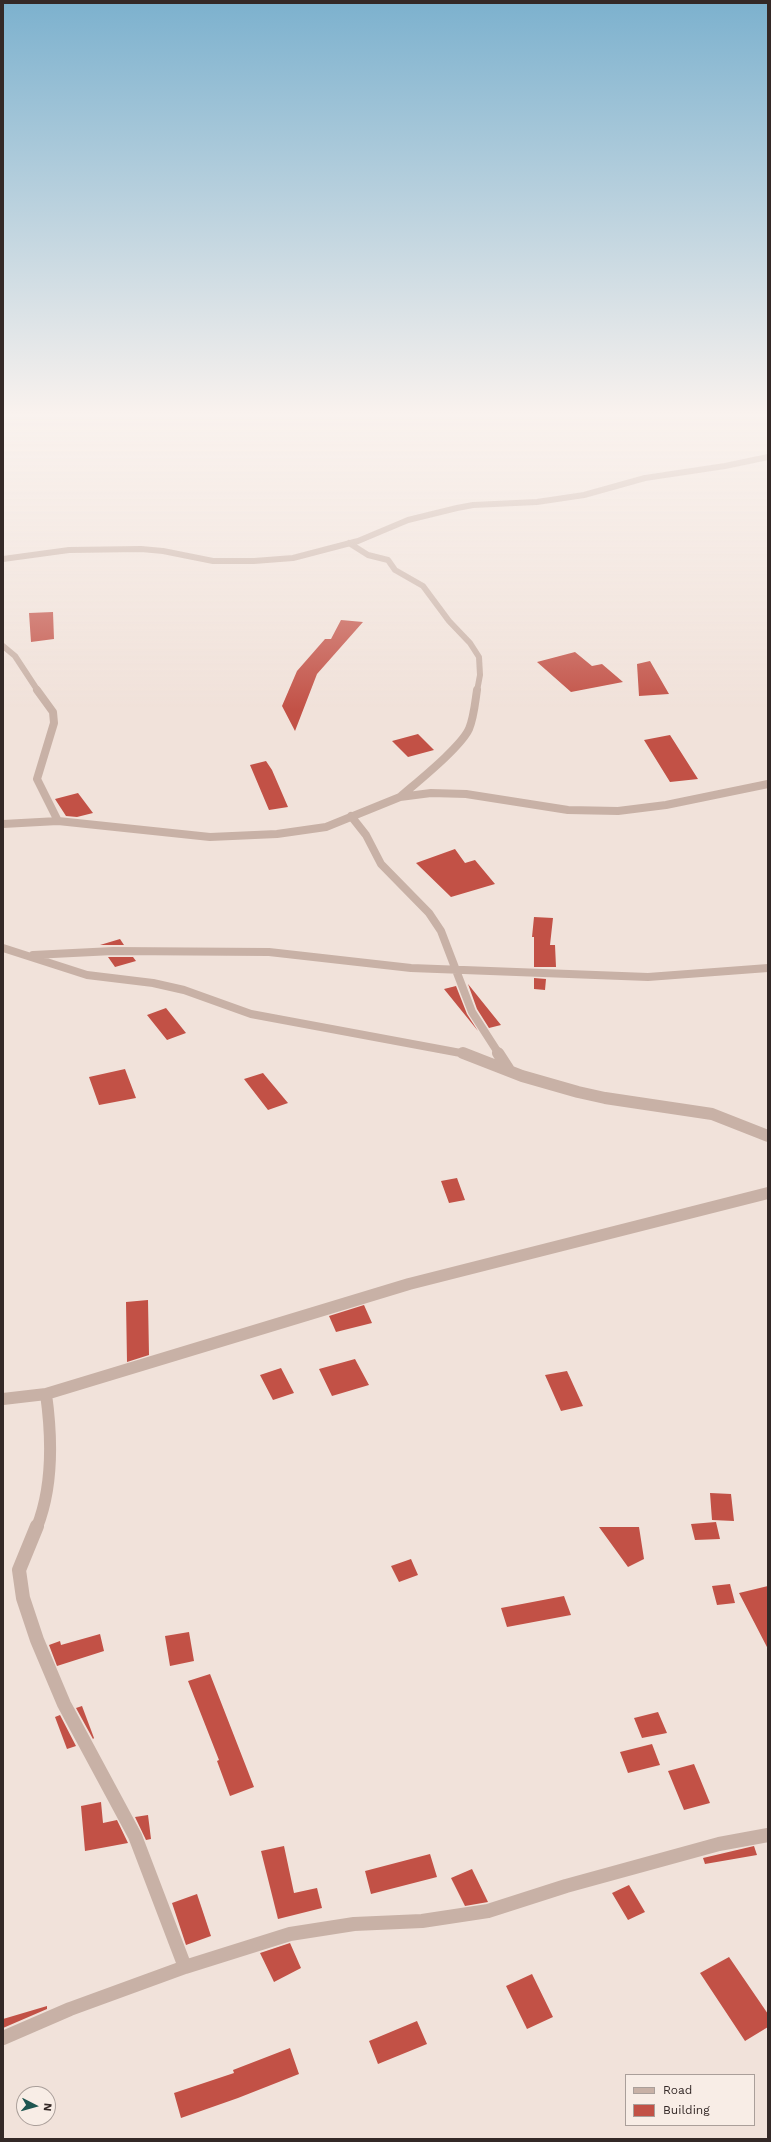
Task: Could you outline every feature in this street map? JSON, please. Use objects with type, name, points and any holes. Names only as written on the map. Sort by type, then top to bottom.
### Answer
[{"type":"street","points":[[3,559],[69,550],[104,551],[141,549],[164,551],[201,559],[254,561],[302,556],[372,536],[408,520],[445,511]]},
{"type":"street","points":[[349,543],[368,555],[388,560],[395,570],[423,586],[449,621],[470,643],[479,657],[478,690],[468,731],[450,752],[400,797]]},
{"type":"street","points":[[3,646],[15,656],[46,703],[54,712],[54,724],[37,780],[58,822]]},
{"type":"street","points":[[3,824],[58,822],[210,837],[277,834],[326,827],[400,797],[431,793],[466,794],[520,801],[568,810],[618,811],[666,804],[768,784]]},
{"type":"street","points":[[351,816],[366,835],[381,864],[429,913],[441,931],[472,1012],[510,1070]]},
{"type":"street","points":[[3,948],[87,975],[153,983],[184,990],[251,1014],[462,1053],[510,1070],[522,1076],[605,1098],[712,1114],[768,1136]]},
{"type":"street","points":[[23,955],[113,951],[269,952],[411,968],[455,969],[525,974],[648,977],[768,968]]},
{"type":"street","points":[[3,1399],[46,1394],[183,1354],[409,1284],[768,1193]]},
{"type":"street","points":[[46,1394],[50,1425],[49,1460],[44,1509],[19,1570],[23,1598],[64,1704],[135,1836],[185,1967]]},
{"type":"street","points":[[3,2038],[70,2009],[185,1967],[290,1934],[354,1924],[422,1921],[488,1911],[566,1886],[719,1844],[768,1835]]},
{"type":"building","points":[[53,612],[54,639],[31,642],[29,613]]},
{"type":"building","points":[[341,620],[363,622],[317,674],[295,731],[282,706],[297,671],[325,639],[331,639]]},
{"type":"building","points":[[575,652],[592,666],[602,664],[623,682],[571,692],[537,662]]},
{"type":"building","points":[[650,661],[669,694],[639,696],[637,664]]},
{"type":"building","points":[[418,734],[434,750],[408,757],[392,741]]},
{"type":"building","points":[[670,735],[698,779],[670,782],[644,740]]},
{"type":"building","points":[[266,761],[272,770],[288,807],[269,810],[250,765]]},
{"type":"building","points":[[78,793],[93,813],[77,817],[66,816],[55,799]]},
{"type":"building","points":[[455,849],[465,863],[475,860],[495,884],[451,897],[416,863]]},
{"type":"building","points":[[534,917],[553,918],[550,945],[555,945],[556,967],[534,967],[534,937],[532,937]]},
{"type":"building","points":[[120,939],[124,945],[100,945]]},
{"type":"building","points":[[108,957],[133,957],[136,961],[115,967]]},
{"type":"building","points":[[534,978],[546,979],[545,990],[534,989]]},
{"type":"building","points":[[468,984],[501,1025],[489,1028],[477,1009]]},
{"type":"building","points":[[456,986],[467,1014],[478,1031],[444,989]]},
{"type":"building","points":[[166,1008],[186,1033],[167,1040],[147,1015]]},
{"type":"building","points":[[125,1069],[136,1098],[99,1105],[89,1077]]},
{"type":"building","points":[[263,1073],[288,1103],[268,1110],[244,1079]]},
{"type":"building","points":[[457,1178],[465,1200],[449,1203],[441,1181]]},
{"type":"building","points":[[148,1300],[149,1355],[127,1362],[126,1302]]},
{"type":"building","points":[[364,1305],[372,1323],[336,1332],[329,1316]]},
{"type":"building","points":[[355,1359],[369,1385],[332,1396],[319,1369]]},
{"type":"building","points":[[281,1368],[294,1393],[273,1400],[260,1375]]},
{"type":"building","points":[[567,1371],[583,1406],[561,1411],[545,1375]]},
{"type":"building","points":[[710,1493],[731,1494],[734,1521],[712,1520]]},
{"type":"building","points":[[716,1522],[720,1539],[695,1540],[691,1524]]},
{"type":"building","points":[[599,1527],[639,1527],[644,1559],[628,1567]]},
{"type":"building","points":[[411,1559],[418,1575],[399,1582],[391,1566]]},
{"type":"building","points":[[730,1584],[735,1603],[717,1605],[712,1586]]},
{"type":"building","points":[[768,1586],[768,1649],[739,1593]]},
{"type":"building","points":[[564,1596],[571,1615],[507,1627],[501,1608]]},
{"type":"building","points":[[189,1632],[194,1661],[170,1666],[165,1636]]},
{"type":"building","points":[[100,1634],[104,1651],[57,1666],[49,1645],[60,1641],[61,1645]]},
{"type":"building","points":[[210,1674],[254,1787],[230,1796],[217,1761],[219,1760],[188,1681]]},
{"type":"building","points":[[82,1706],[94,1738],[93,1739],[76,1708]]},
{"type":"building","points":[[658,1712],[667,1733],[642,1738],[634,1718]]},
{"type":"building","points":[[60,1715],[76,1746],[67,1749],[55,1717]]},
{"type":"building","points":[[652,1744],[660,1765],[628,1773],[620,1752]]},
{"type":"building","points":[[694,1764],[710,1803],[684,1810],[668,1771]]},
{"type":"building","points":[[101,1802],[103,1823],[117,1820],[128,1843],[85,1851],[81,1806]]},
{"type":"building","points":[[148,1815],[151,1839],[146,1840],[135,1817]]},
{"type":"building","points":[[284,1846],[294,1893],[317,1888],[322,1908],[278,1919],[261,1851]]},
{"type":"building","points":[[754,1846],[757,1855],[705,1864],[703,1858]]},
{"type":"building","points":[[430,1854],[437,1877],[371,1894],[365,1871]]},
{"type":"building","points":[[472,1869],[488,1902],[465,1906],[451,1878]]},
{"type":"building","points":[[629,1885],[645,1912],[628,1920],[612,1893]]},
{"type":"building","points":[[197,1894],[211,1936],[186,1945],[172,1903]]},
{"type":"building","points":[[290,1943],[301,1968],[274,1982],[260,1953]]},
{"type":"building","points":[[729,1957],[768,2014],[768,2027],[745,2041],[700,1973]]},
{"type":"building","points":[[532,1974],[553,2017],[527,2029],[506,1986]]},
{"type":"building","points":[[47,2006],[47,2009],[3,2028],[3,2019]]},
{"type":"building","points":[[417,2021],[427,2044],[378,2064],[369,2041]]},
{"type":"building","points":[[290,2048],[299,2074],[181,2118],[174,2093],[234,2073],[233,2070]]}]
